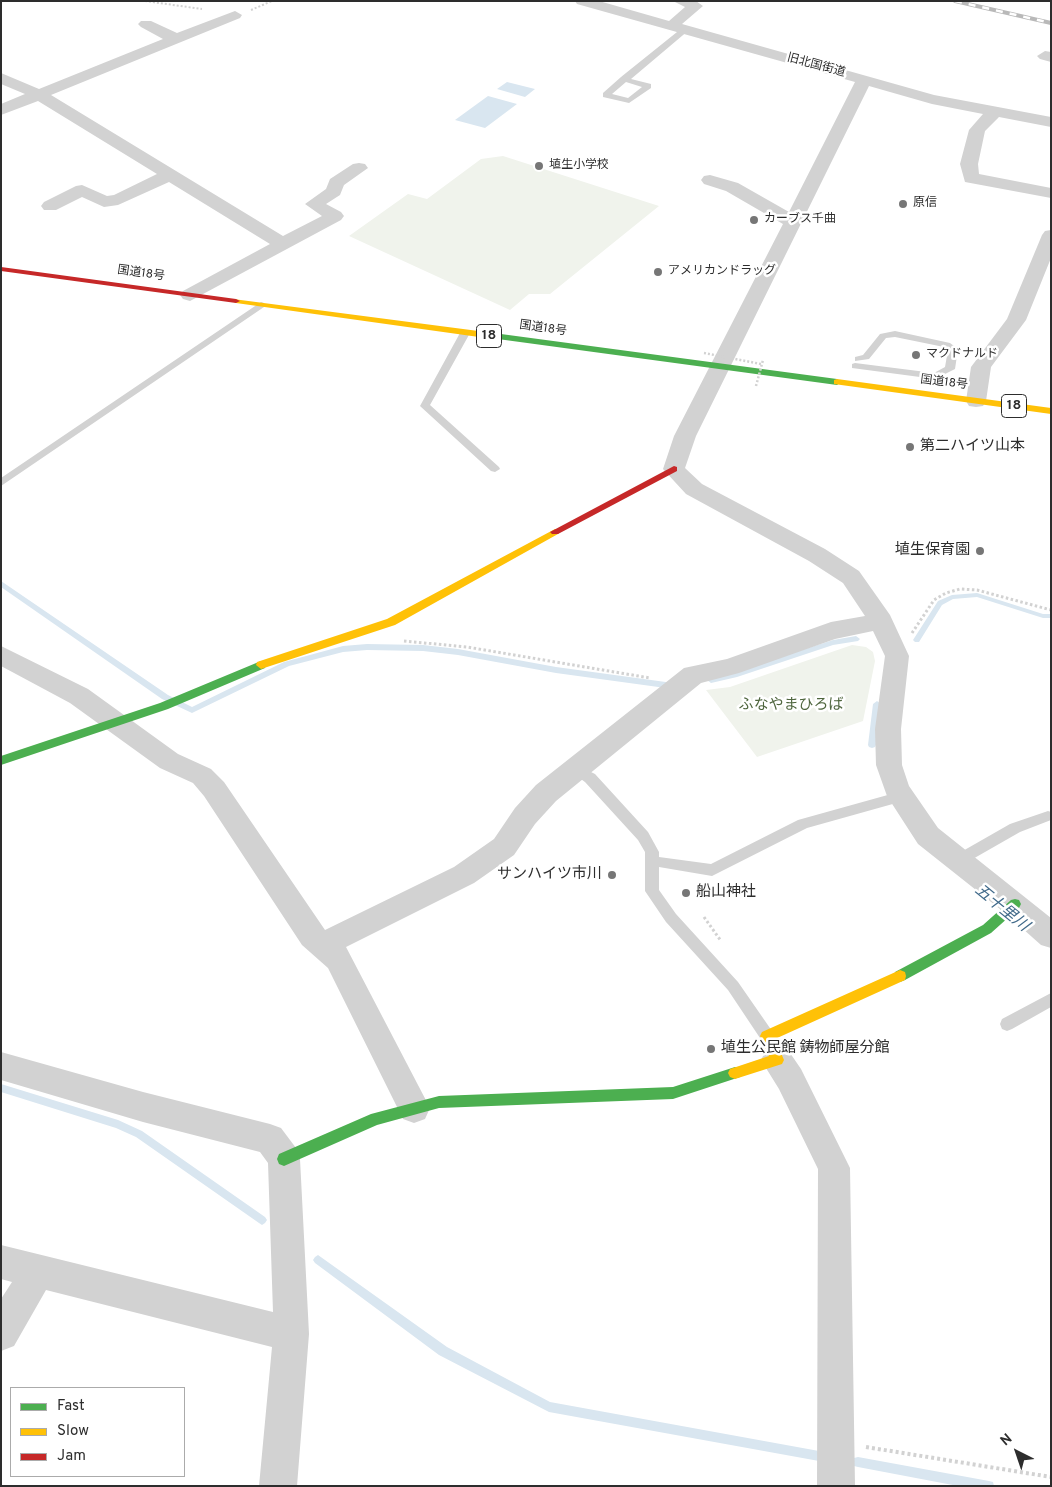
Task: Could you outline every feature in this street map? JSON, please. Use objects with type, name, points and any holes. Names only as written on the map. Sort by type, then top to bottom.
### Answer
[{"type":"main road","name":"国道18号","points":[[1,269],[721,368],[1051,411]]},
{"type":"main road","points":[[1,761],[164,706],[279,656],[344,639],[391,622],[661,474],[674,470]]},
{"type":"main road","points":[[284,1159],[376,1119],[440,1102],[673,1093],[772,1048],[987,929],[1015,904]]},
{"type":"street","name":"旧北国街道","points":[[582,1],[932,99],[1051,122]]},
{"type":"street","points":[[678,28],[696,6],[680,1]]},
{"type":"street","points":[[1,110],[235,15]]},
{"type":"street","points":[[146,24],[176,39]]},
{"type":"street","points":[[1,78],[38,94],[284,244]]},
{"type":"street","points":[[865,79],[721,368],[685,436],[674,470],[694,489],[817,555],[851,577],[881,621],[897,656],[888,730],[889,765],[902,796],[928,836],[1015,904],[1051,936]]},
{"type":"street","points":[[994,112],[977,130],[969,164],[971,178],[1051,193]]},
{"type":"street","points":[[190,295],[335,216],[314,204],[334,191],[336,183],[359,168]]},
{"type":"street","points":[[50,206],[82,190],[104,202],[118,200],[170,175]]},
{"type":"street","points":[[710,180],[732,187],[794,223]]},
{"type":"street","points":[[976,401],[982,367],[1016,320],[1051,235]]},
{"type":"street","points":[[322,945],[464,875],[504,847],[525,816],[546,793],[684,683],[831,631],[881,621]]},
{"type":"street","points":[[1,655],[79,696],[114,724],[170,761],[202,776],[214,789],[312,936],[338,959],[414,1108]]},
{"type":"street","points":[[772,1048],[790,1079],[834,1168],[836,1486]]},
{"type":"street","points":[[1,1066],[143,1107],[270,1139],[284,1159],[290,1334],[278,1486]]},
{"type":"street","points":[[1,1262],[290,1334]]},
{"type":"street","points":[[1,1334],[37,1272]]},
{"type":"lane","points":[[624,79],[648,86],[629,101],[606,94],[678,28]]},
{"type":"lane","points":[[1,483],[261,305]]},
{"type":"lane","points":[[465,333],[425,406],[495,469]]},
{"type":"lane","points":[[895,334],[947,345],[953,349],[950,369],[935,376],[856,362],[866,358],[883,336],[895,334]]},
{"type":"lane","points":[[575,769],[590,778],[643,836],[652,852],[652,891],[671,918],[733,986],[772,1048]]},
{"type":"lane","points":[[652,861],[712,870],[802,824],[902,796]]},
{"type":"lane","points":[[959,860],[1015,828],[1048,816]]},
{"type":"lane","points":[[1007,1024],[1051,999]]},
{"type":"path","points":[[145,1],[168,6],[218,10],[235,15]]},
{"type":"path","points":[[704,354],[762,364]]},
{"type":"path","points":[[756,386],[762,360]]},
{"type":"path","points":[[892,643],[908,638],[934,600],[946,592],[960,589],[977,590],[1051,610]]},
{"type":"path","points":[[397,641],[427,642],[467,647],[684,683]]},
{"type":"path","points":[[836,1442],[1051,1477]]},
{"type":"green space","points":[[503,156],[659,206],[550,294],[529,294],[510,310],[349,236],[408,194],[427,199],[481,159]]},
{"type":"green space","name":"ふなやまひろば","points":[[852,645],[866,647],[873,652],[875,661],[863,721],[757,757],[706,690],[730,687]]},
{"type":"shaded area","points":[[507,82],[535,89],[525,97],[497,89]]},
{"type":"shaded area","points":[[488,96],[517,104],[485,128],[455,120]]},
{"type":"waterway","points":[[1,583],[165,697],[192,710],[287,664],[343,649],[367,647],[423,648],[458,652],[556,670],[673,686]]},
{"type":"waterway","points":[[917,640],[940,603],[952,597],[977,595],[1043,616],[1051,616]]},
{"type":"waterway","points":[[711,680],[737,674],[833,643],[856,639]]},
{"type":"waterway","name":"五十里川","points":[[872,745],[877,704]]},
{"type":"waterway","points":[[1,1088],[118,1124],[139,1134],[262,1220]]},
{"type":"waterway","points":[[318,1260],[443,1351],[549,1407],[819,1456]]},
{"type":"waterway","points":[[858,1462],[989,1486]]},
{"type":"railway","points":[[955,1],[1051,23]]},
{"type":"traffic: fast","points":[[486,335],[837,382]]},
{"type":"traffic: fast","points":[[1,761],[164,706],[261,665]]},
{"type":"traffic: fast","points":[[900,976],[987,929],[1015,904]]},
{"type":"traffic: fast","points":[[284,1159],[376,1119],[439,1102],[673,1093],[735,1073]]},
{"type":"traffic: slow","points":[[236,301],[486,335]]},
{"type":"traffic: slow","points":[[837,382],[1051,411]]},
{"type":"traffic: slow","points":[[261,665],[391,622],[555,532]]},
{"type":"traffic: slow","points":[[735,1073],[777,1060],[767,1036],[900,976]]},
{"type":"traffic: jam","points":[[1,269],[236,301]]},
{"type":"traffic: jam","points":[[555,532],[674,469]]},
{"type":"place","name":"埴生小学校","points":[[539,166]]},
{"type":"place","name":"原信","points":[[903,204]]},
{"type":"place","name":"カーブス千曲","points":[[754,220]]},
{"type":"place","name":"アメリカンドラッグ","points":[[658,272]]},
{"type":"place","name":"マクドナルド","points":[[916,355]]},
{"type":"place","name":"第二ハイツ山本","points":[[910,447]]},
{"type":"place","name":"埴生保育園","points":[[980,551]]},
{"type":"place","name":"サンハイツ市川","points":[[612,875]]},
{"type":"place","name":"船山神社","points":[[686,893]]},
{"type":"place","name":"埴生公民館 鋳物師屋分館","points":[[711,1049]]}]
